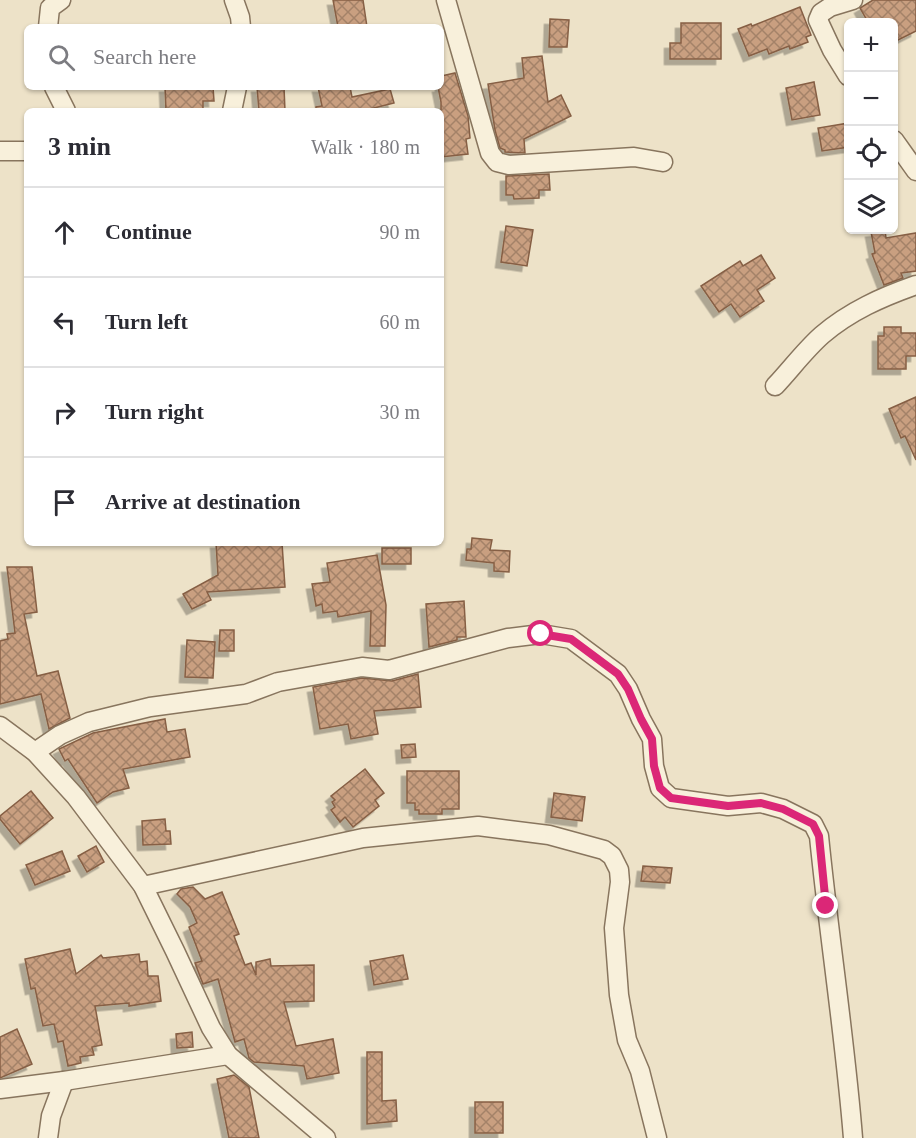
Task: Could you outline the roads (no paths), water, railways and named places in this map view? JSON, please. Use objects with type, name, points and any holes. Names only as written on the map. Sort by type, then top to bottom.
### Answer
[{"type":"street","points":[[48,24],[50,8],[62,0]]},
{"type":"street","points":[[234,0],[241,24]]},
{"type":"street","points":[[446,0],[490,153],[497,162],[509,165],[634,157],[663,162]]},
{"type":"street","points":[[846,72],[832,50],[818,20],[821,13],[830,7],[853,0]]},
{"type":"street","points":[[56,90],[64,108]]},
{"type":"street","points":[[233,108],[236,90]]},
{"type":"street","points":[[898,146],[916,171]]},
{"type":"street","points":[[0,151],[24,151]]},
{"type":"street","points":[[775,386],[822,336],[850,314],[886,296],[916,285]]},
{"type":"street","points":[[34,752],[60,735],[89,722],[150,708],[246,694],[278,682],[362,667],[388,669],[508,638],[541,634],[571,639],[618,674],[628,689],[652,739],[654,766],[660,788],[671,798],[728,806],[761,803],[783,809],[813,824],[819,836],[836,995],[848,1074],[853,1138]]},
{"type":"street","points":[[0,726],[34,752],[76,797],[143,886],[211,1028],[228,1056],[326,1138]]},
{"type":"street","points":[[143,886],[363,838],[478,826],[549,834],[604,850],[612,856],[619,870],[620,882],[614,928],[621,1006],[627,1040],[640,1071],[657,1138]]},
{"type":"street","points":[[0,1089],[228,1056]]},
{"type":"street","points":[[48,1138],[51,1116],[64,1081]]}]
